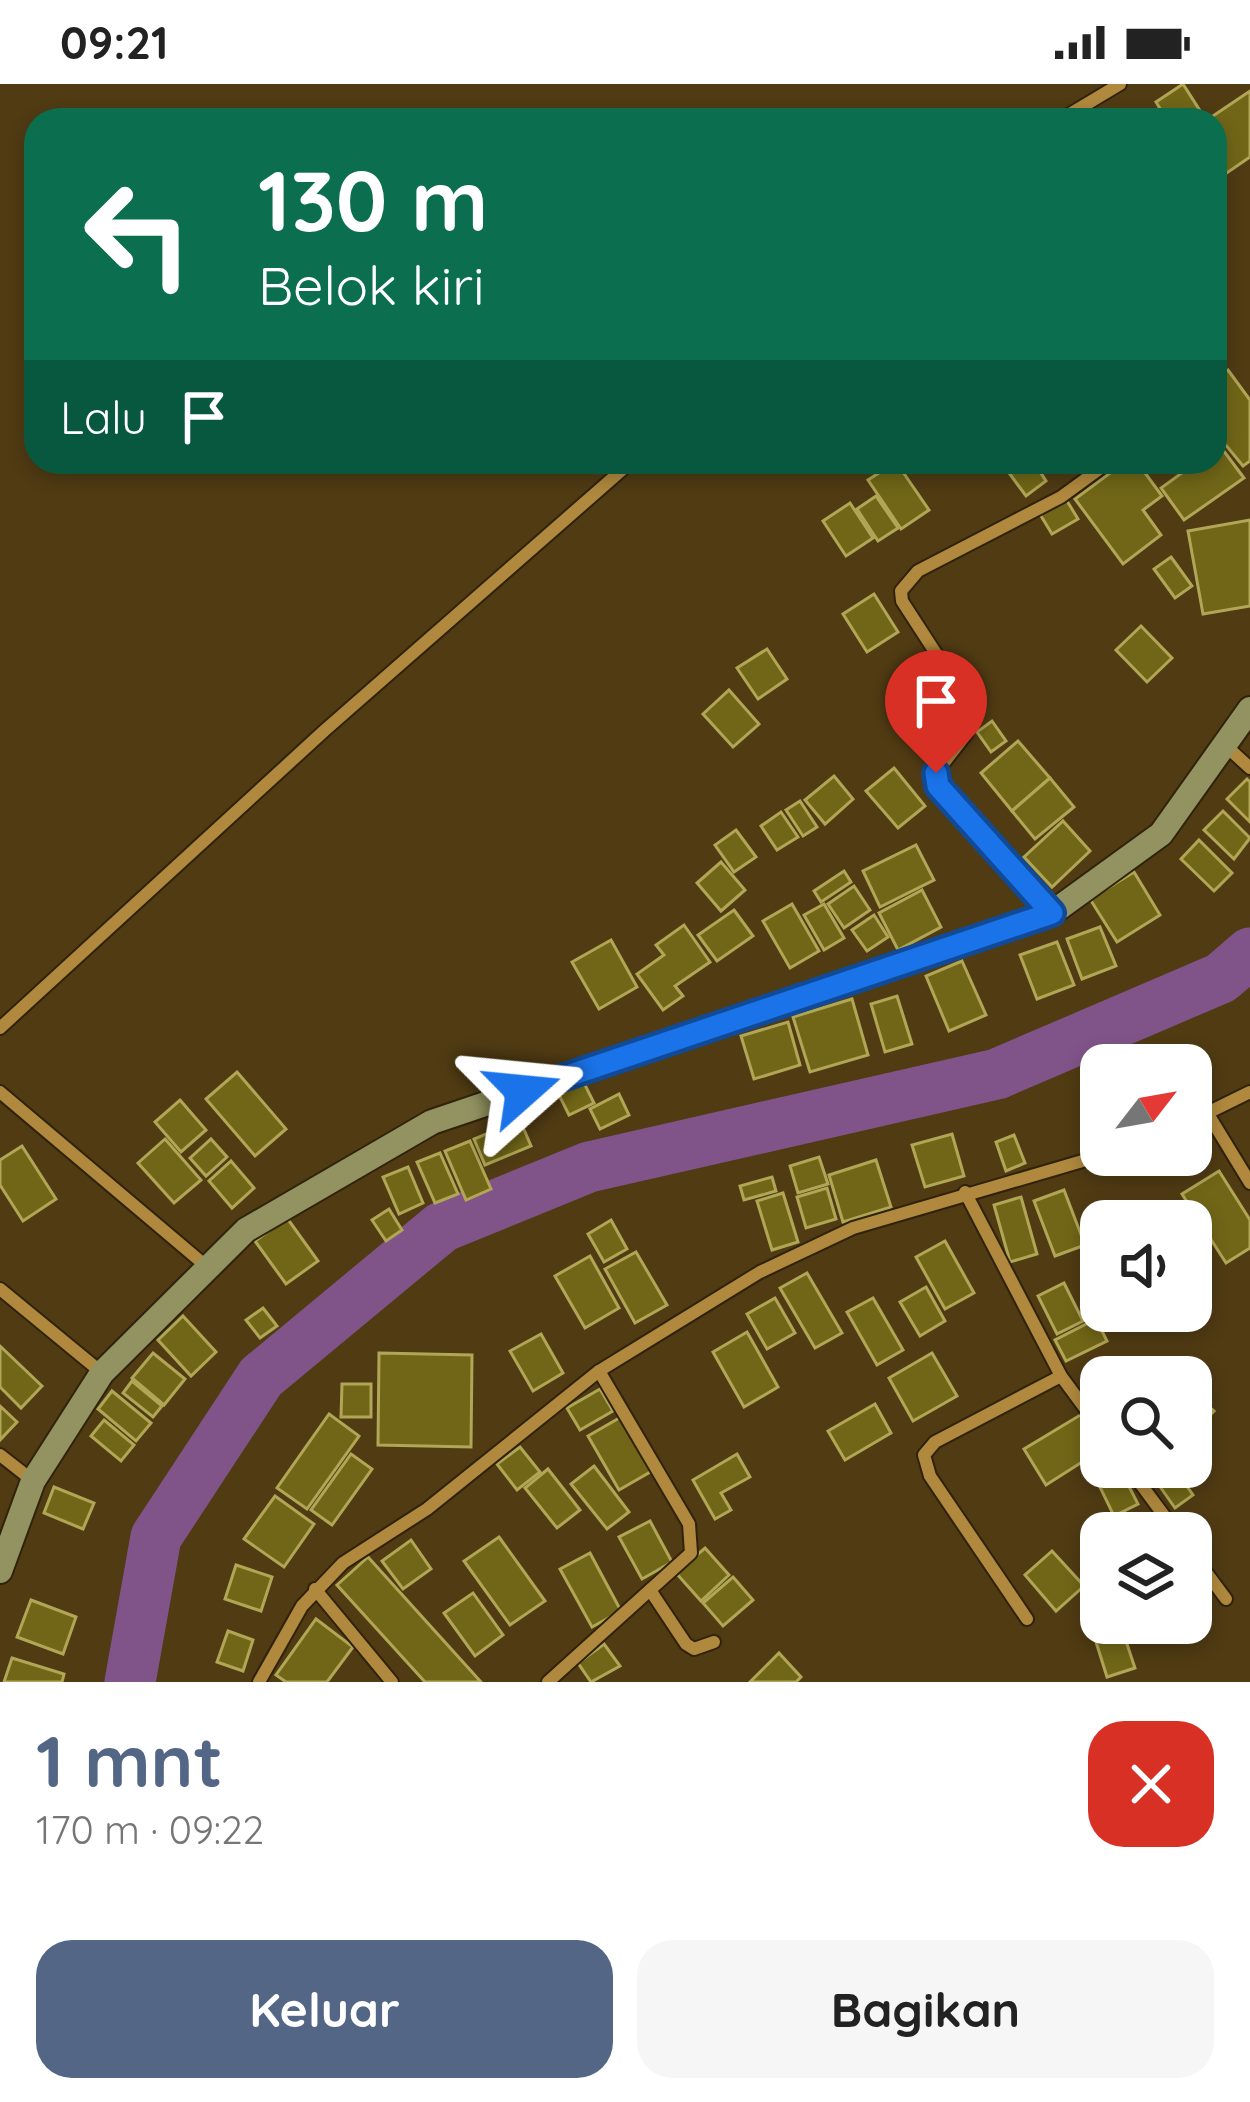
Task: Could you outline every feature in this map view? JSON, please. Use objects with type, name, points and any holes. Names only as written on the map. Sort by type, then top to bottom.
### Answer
[{"type":"street","points":[[1080,108],[1120,84]]},
{"type":"street","points":[[0,1028],[324,731],[617,474]]},
{"type":"street","points":[[1052,913],[938,786],[936,773],[967,733],[972,710],[902,601],[901,591],[918,571],[1061,497],[1093,474]]},
{"type":"street","points":[[0,1571],[33,1481],[102,1373],[245,1230],[432,1122],[1052,913],[1161,834],[1250,709]]},
{"type":"street","points":[[1226,746],[1250,768]]},
{"type":"street","points":[[0,1091],[206,1266]]},
{"type":"street","points":[[1212,1112],[1250,1093]]},
{"type":"street","points":[[1212,1121],[1250,1183]]},
{"type":"street","points":[[259,1682],[315,1589],[343,1563],[428,1508],[599,1371],[760,1272],[853,1228],[1080,1161]]},
{"type":"street","points":[[964,1192],[1061,1376],[1080,1402]]},
{"type":"street","points":[[0,1289],[102,1373]]},
{"type":"street","points":[[548,1682],[692,1553],[693,1536],[599,1371]]},
{"type":"street","points":[[1027,1619],[923,1466],[924,1455],[935,1442],[1061,1376]]},
{"type":"street","points":[[0,1455],[33,1481]]},
{"type":"street","points":[[1212,1580],[1226,1599]]},
{"type":"street","points":[[315,1589],[392,1682]]},
{"type":"street","points":[[650,1590],[686,1644],[694,1649],[714,1642]]},
{"type":"building","points":[[1183,84],[1198,108],[1160,108],[1156,102]]},
{"type":"building","points":[[1250,91],[1250,157],[1227,173],[1227,108]]},
{"type":"building","points":[[1227,371],[1250,400],[1250,461],[1243,466],[1227,447]]},
{"type":"building","points":[[1227,455],[1244,478],[1184,520],[1161,488],[1180,474],[1227,474]]},
{"type":"building","points":[[877,474],[904,474],[929,510],[901,529],[868,480]]},
{"type":"building","points":[[1010,474],[1042,474],[1046,481],[1026,496]]},
{"type":"building","points":[[1109,474],[1146,474],[1162,496],[1143,510],[1161,535],[1123,564],[1075,499]]},
{"type":"building","points":[[876,496],[898,528],[878,541],[857,509]]},
{"type":"building","points":[[1064,496],[1078,519],[1052,534],[1038,511]]},
{"type":"building","points":[[850,503],[873,538],[846,556],[823,521]]},
{"type":"building","points":[[1250,520],[1250,606],[1203,614],[1188,531]]},
{"type":"building","points":[[1171,557],[1192,586],[1175,598],[1154,569]]},
{"type":"building","points":[[874,594],[898,632],[867,652],[843,614]]},
{"type":"building","points":[[1141,626],[1172,658],[1147,682],[1116,650]]},
{"type":"building","points":[[767,649],[787,679],[758,699],[737,668]]},
{"type":"building","points":[[931,685],[956,729],[926,746],[901,701]]},
{"type":"building","points":[[729,690],[759,724],[733,747],[703,714]]},
{"type":"building","points":[[992,721],[1006,741],[991,752],[977,732]]},
{"type":"building","points":[[1018,741],[1050,778],[1012,811],[981,773]]},
{"type":"building","points":[[894,768],[925,806],[898,828],[866,791]]},
{"type":"building","points":[[834,776],[853,799],[825,824],[805,800]]},
{"type":"building","points":[[1050,778],[1074,807],[1035,839],[1012,811]]},
{"type":"building","points":[[1247,779],[1250,782],[1250,822],[1227,799]]},
{"type":"building","points":[[800,801],[817,827],[803,836],[786,810]]},
{"type":"building","points":[[1223,811],[1250,838],[1234,859],[1204,830]]},
{"type":"building","points":[[781,812],[798,837],[777,850],[761,826]]},
{"type":"building","points":[[1063,821],[1090,851],[1052,887],[1024,857]]},
{"type":"building","points":[[736,830],[756,857],[734,872],[715,845]]},
{"type":"building","points":[[1199,840],[1232,873],[1214,891],[1181,859]]},
{"type":"building","points":[[916,845],[934,880],[880,907],[863,871]]},
{"type":"building","points":[[721,862],[745,890],[721,911],[697,883]]},
{"type":"building","points":[[844,871],[851,882],[821,902],[814,891]]},
{"type":"building","points":[[1134,872],[1160,915],[1117,942],[1090,899]]},
{"type":"building","points":[[854,886],[870,910],[844,928],[828,904]]},
{"type":"building","points":[[922,890],[941,927],[898,950],[879,913]]},
{"type":"building","points":[[792,904],[819,951],[790,968],[763,921]]},
{"type":"building","points":[[824,904],[844,938],[824,950],[804,915]]},
{"type":"building","points":[[734,910],[753,936],[717,961],[698,935]]},
{"type":"building","points":[[874,915],[888,937],[867,951],[852,930]]},
{"type":"building","points":[[684,925],[710,962],[675,986],[683,996],[663,1010],[637,974],[664,955],[656,945]]},
{"type":"building","points":[[1100,927],[1116,966],[1082,979],[1067,939]]},
{"type":"building","points":[[611,940],[637,987],[599,1009],[572,962]]},
{"type":"building","points":[[1057,942],[1074,985],[1037,999],[1020,955]]},
{"type":"building","points":[[962,961],[986,1015],[949,1031],[926,976]]},
{"type":"building","points":[[897,996],[912,1044],[885,1052],[871,1004]]},
{"type":"building","points":[[852,999],[868,1055],[810,1072],[793,1017]]},
{"type":"building","points":[[788,1022],[800,1065],[754,1079],[741,1036]]},
{"type":"building","points":[[237,1072],[286,1129],[255,1156],[206,1099]]},
{"type":"building","points":[[582,1079],[594,1103],[569,1115],[557,1091]]},
{"type":"building","points":[[619,1094],[629,1115],[600,1129],[590,1109]]},
{"type":"building","points":[[180,1100],[206,1130],[181,1152],[155,1122]]},
{"type":"building","points":[[520,1120],[531,1146],[485,1165],[474,1139]]},
{"type":"building","points":[[952,1134],[964,1176],[925,1187],[912,1145]]},
{"type":"building","points":[[1014,1135],[1025,1163],[1006,1171],[996,1142]]},
{"type":"building","points":[[165,1139],[201,1180],[174,1203],[138,1163]]},
{"type":"building","points":[[211,1139],[227,1157],[206,1176],[190,1158]]},
{"type":"building","points":[[470,1141],[491,1189],[466,1200],[445,1151]]},
{"type":"building","points":[[22,1146],[56,1199],[23,1221],[0,1185],[0,1160]]},
{"type":"building","points":[[440,1153],[458,1194],[435,1203],[417,1162]]},
{"type":"building","points":[[819,1157],[828,1184],[798,1193],[790,1166]]},
{"type":"building","points":[[876,1160],[891,1207],[843,1222],[829,1175]]},
{"type":"building","points":[[231,1161],[254,1188],[232,1208],[209,1181]]},
{"type":"building","points":[[408,1167],[423,1203],[399,1214],[383,1177]]},
{"type":"building","points":[[1219,1171],[1250,1220],[1250,1248],[1226,1263],[1212,1241],[1212,1200],[1186,1200],[1182,1194]]},
{"type":"building","points":[[772,1177],[776,1191],[744,1200],[740,1186]]},
{"type":"building","points":[[827,1188],[836,1219],[806,1228],[797,1197]]},
{"type":"building","points":[[1064,1190],[1080,1232],[1080,1247],[1055,1256],[1034,1201]]},
{"type":"building","points":[[783,1193],[798,1242],[772,1250],[757,1201]]},
{"type":"building","points":[[1021,1197],[1037,1254],[1010,1262],[994,1205]]},
{"type":"building","points":[[389,1209],[402,1230],[386,1241],[372,1220]]},
{"type":"building","points":[[287,1218],[318,1261],[286,1284],[255,1241]]},
{"type":"building","points":[[611,1220],[627,1249],[604,1262],[588,1234]]},
{"type":"building","points":[[945,1241],[974,1293],[945,1309],[916,1257]]},
{"type":"building","points":[[636,1252],[667,1305],[635,1323],[605,1269]]},
{"type":"building","points":[[590,1256],[619,1308],[585,1328],[555,1276]]},
{"type":"building","points":[[807,1273],[842,1333],[815,1348],[780,1288]]},
{"type":"building","points":[[1064,1283],[1080,1322],[1057,1334],[1038,1296]]},
{"type":"building","points":[[926,1287],[945,1321],[920,1336],[900,1302]]},
{"type":"building","points":[[775,1298],[795,1333],[767,1349],[747,1314]]},
{"type":"building","points":[[873,1298],[903,1350],[877,1365],[847,1312]]},
{"type":"building","points":[[263,1308],[277,1326],[260,1338],[246,1320]]},
{"type":"building","points":[[183,1316],[216,1352],[191,1376],[158,1340]]},
{"type":"building","points":[[1080,1327],[1080,1332],[1102,1332],[1107,1341],[1066,1361],[1055,1340]]},
{"type":"building","points":[[747,1332],[778,1387],[744,1407],[713,1352]]},
{"type":"building","points":[[541,1334],[563,1373],[533,1391],[510,1351]]},
{"type":"building","points":[[0,1346],[42,1386],[21,1408],[0,1387]]},
{"type":"building","points":[[153,1353],[185,1379],[164,1405],[132,1378]]},
{"type":"building","points":[[379,1353],[472,1355],[471,1447],[378,1445]]},
{"type":"building","points":[[932,1353],[957,1396],[913,1421],[889,1378]]},
{"type":"building","points":[[132,1381],[162,1406],[153,1417],[123,1393]]},
{"type":"building","points":[[342,1384],[371,1384],[371,1417],[341,1417]]},
{"type":"building","points":[[600,1389],[613,1411],[580,1430],[567,1408]]},
{"type":"building","points":[[112,1391],[151,1423],[136,1441],[98,1409]]},
{"type":"building","points":[[875,1404],[891,1433],[845,1460],[828,1431]]},
{"type":"building","points":[[0,1406],[17,1422],[0,1440]]},
{"type":"building","points":[[329,1414],[359,1436],[307,1509],[277,1488]]},
{"type":"building","points":[[1080,1415],[1080,1463],[1046,1485],[1024,1449]]},
{"type":"building","points":[[621,1417],[652,1471],[619,1490],[588,1436]]},
{"type":"building","points":[[104,1420],[134,1445],[121,1461],[91,1436]]},
{"type":"building","points":[[520,1447],[540,1472],[517,1490],[497,1464]]},
{"type":"building","points":[[351,1454],[372,1469],[332,1525],[311,1510]]},
{"type":"building","points":[[737,1454],[750,1477],[721,1493],[731,1510],[715,1519],[693,1480]]},
{"type":"building","points":[[594,1466],[629,1512],[607,1529],[571,1484]]},
{"type":"building","points":[[548,1469],[580,1510],[557,1528],[525,1488]]},
{"type":"building","points":[[54,1487],[94,1503],[83,1529],[44,1513]]},
{"type":"building","points":[[1100,1488],[1130,1488],[1138,1504],[1112,1512]]},
{"type":"building","points":[[1161,1488],[1188,1488],[1193,1495],[1175,1508]]},
{"type":"building","points":[[275,1496],[314,1524],[284,1567],[244,1539]]},
{"type":"building","points":[[650,1521],[672,1562],[642,1579],[619,1537]]},
{"type":"building","points":[[499,1537],[545,1601],[510,1625],[464,1561]]},
{"type":"building","points":[[411,1540],[431,1569],[403,1589],[382,1561]]},
{"type":"building","points":[[705,1548],[729,1575],[701,1601],[676,1573]]},
{"type":"building","points":[[1052,1551],[1080,1582],[1080,1590],[1056,1611],[1025,1575]]},
{"type":"building","points":[[590,1553],[621,1611],[592,1627],[560,1569]]},
{"type":"building","points":[[368,1557],[481,1682],[425,1682],[337,1585]]},
{"type":"building","points":[[236,1565],[272,1577],[261,1611],[225,1599]]},
{"type":"building","points":[[733,1577],[753,1600],[723,1626],[703,1603]]},
{"type":"building","points":[[473,1593],[503,1635],[475,1656],[444,1613]]},
{"type":"building","points":[[31,1600],[76,1617],[63,1654],[17,1637]]},
{"type":"building","points":[[316,1619],[353,1647],[327,1682],[286,1682],[276,1675]]},
{"type":"building","points":[[228,1631],[253,1640],[243,1671],[217,1662]]},
{"type":"building","points":[[604,1644],[620,1666],[591,1682],[578,1663]]},
{"type":"building","points":[[1097,1644],[1127,1644],[1135,1668],[1107,1677]]},
{"type":"building","points":[[779,1653],[801,1677],[796,1682],[750,1682]]},
{"type":"building","points":[[12,1658],[64,1674],[62,1682],[4,1682]]},
{"type":"waterway","points":[[130,1682],[156,1537],[261,1377],[442,1227],[589,1167],[997,1074],[1221,978],[1250,953]]},
{"type":"route","points":[[523,1091],[1052,913],[938,786],[936,773]]}]
